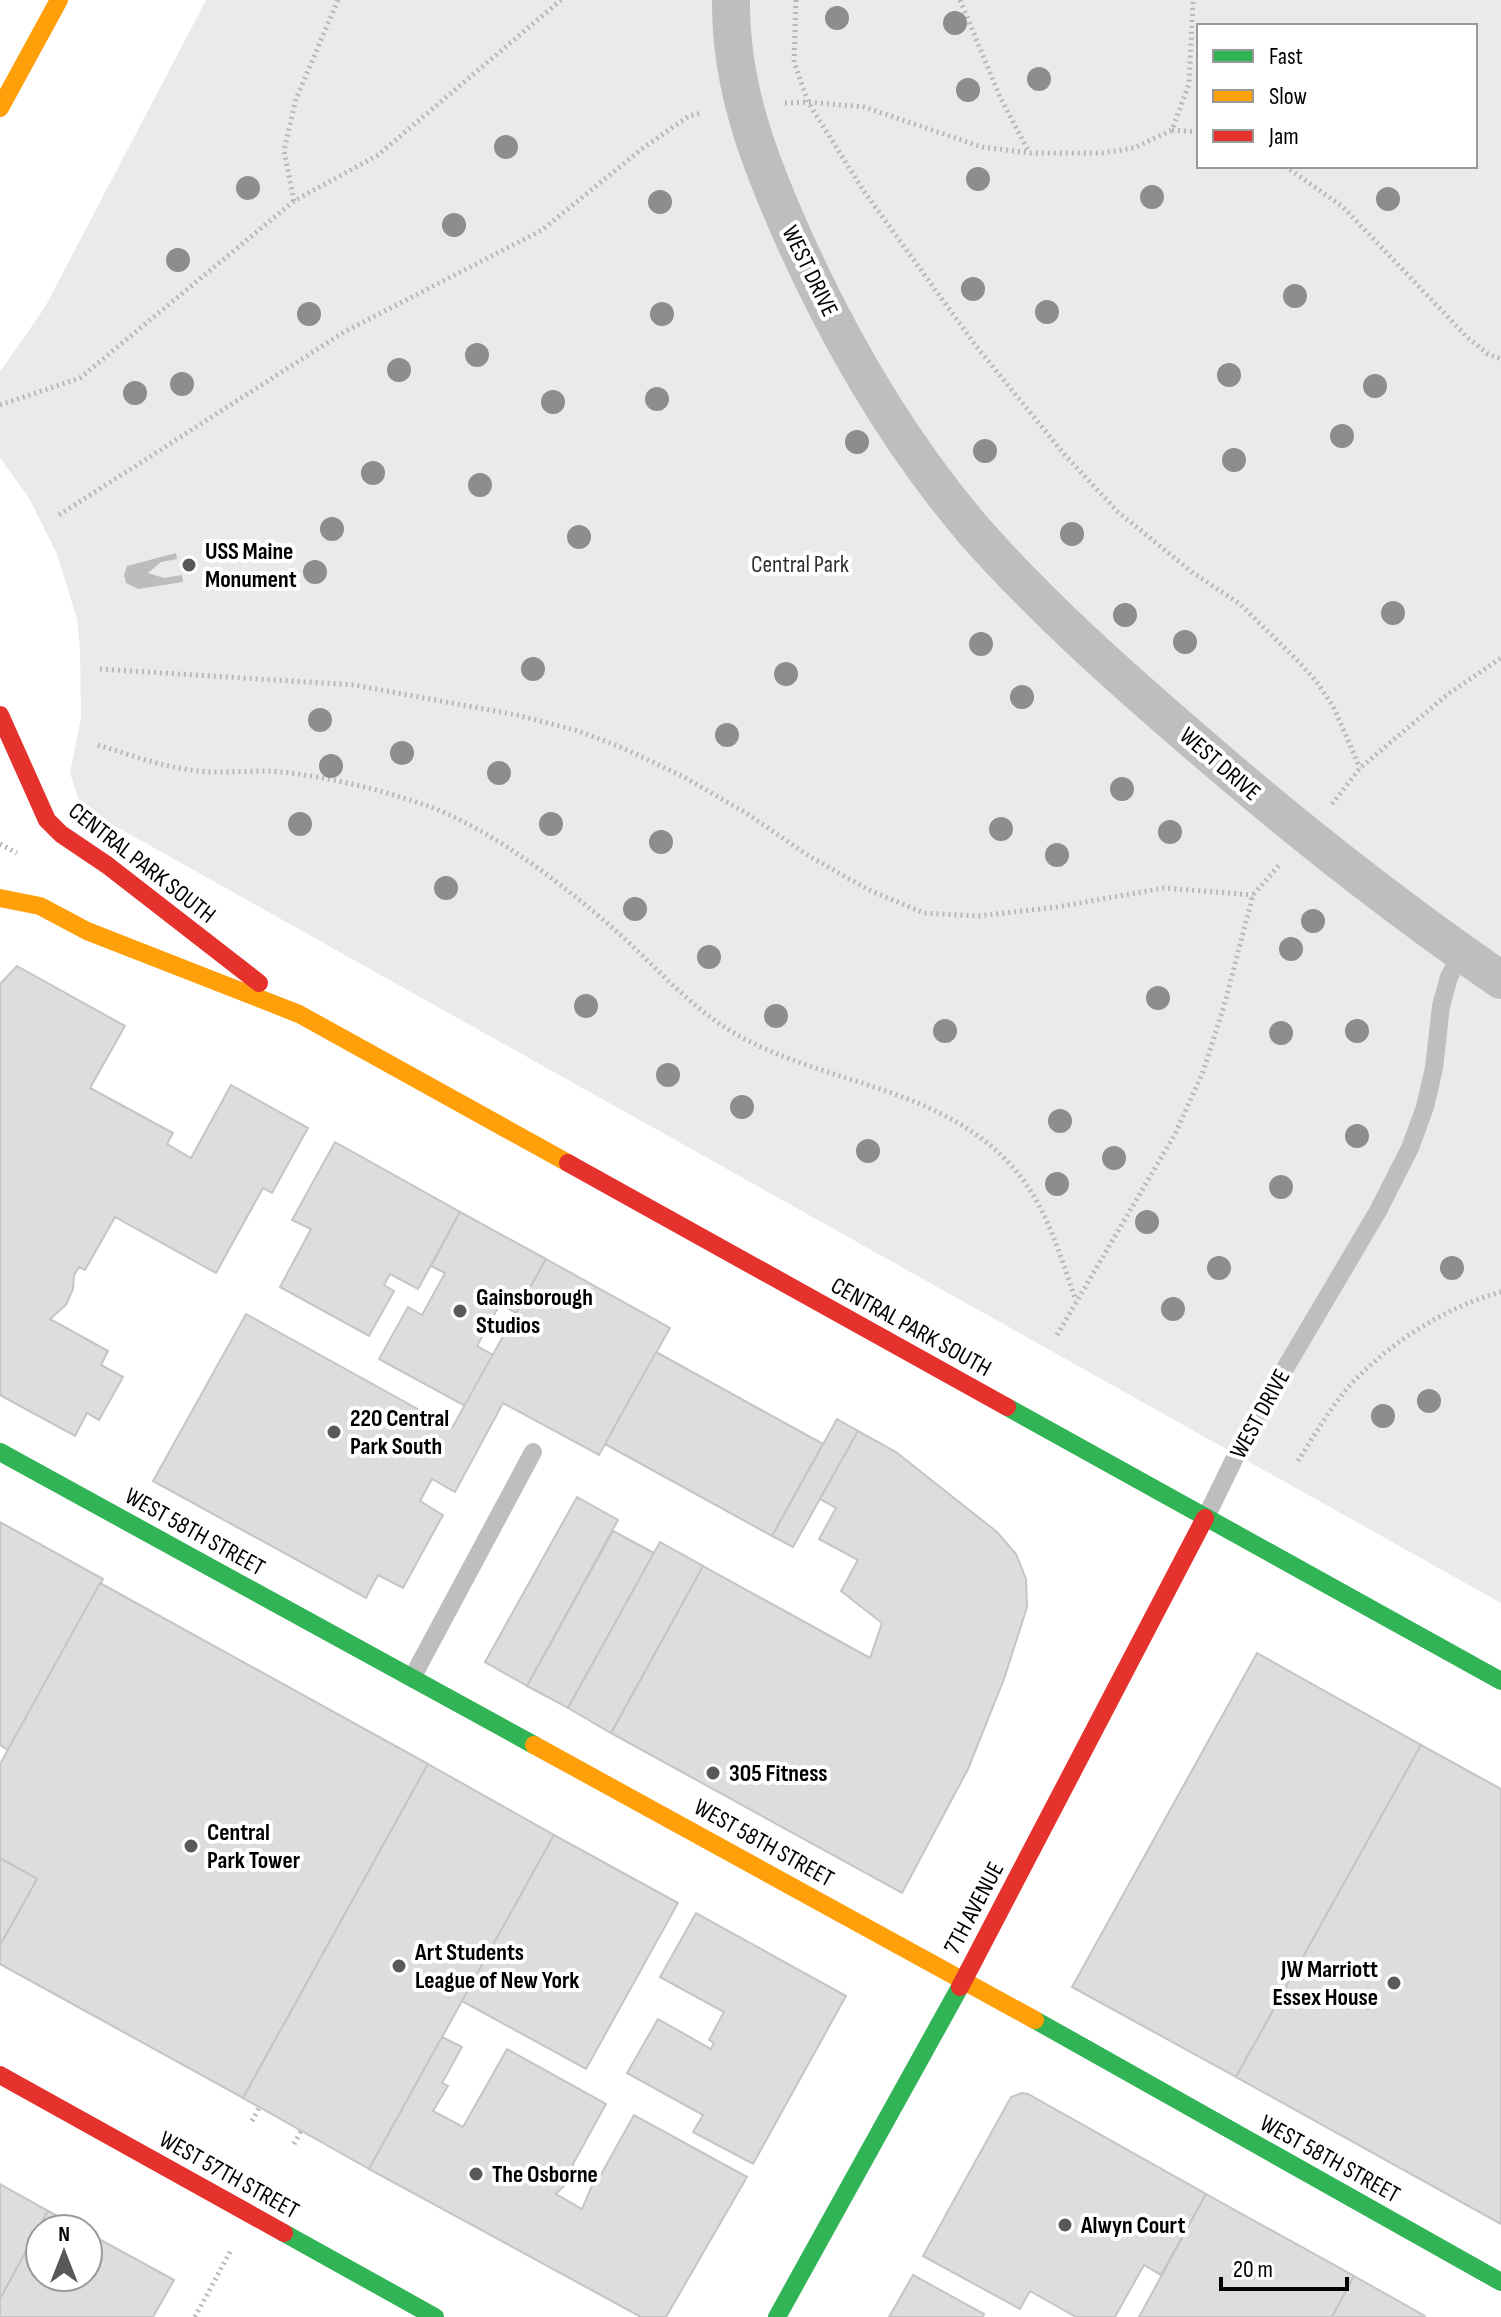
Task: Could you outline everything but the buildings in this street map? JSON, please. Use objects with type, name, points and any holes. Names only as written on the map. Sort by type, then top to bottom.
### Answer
[{"type":"main road","points":[[0,108],[59,0]]},
{"type":"main road","name":"CENTRAL PARK SOUTH","points":[[0,715],[36,800],[47,820],[61,834],[107,865],[299,1014]]},
{"type":"main road","name":"CENTRAL PARK SOUTH","points":[[0,898],[40,906],[87,931],[299,1014],[1501,1681]]},
{"type":"main road","name":"WEST 58TH STREET","points":[[0,1452],[964,1980],[1501,2282]]},
{"type":"main road","name":"7TH AVENUE","points":[[777,2317],[964,1980],[1205,1518]]},
{"type":"main road","name":"WEST 57TH STREET","points":[[0,2075],[435,2317]]},
{"type":"street","name":"WEST DRIVE","points":[[731,0],[735,70],[756,150],[818,291],[883,407],[973,529],[1019,580],[1124,681],[1306,835],[1462,953]]},
{"type":"street","points":[[1462,953],[1501,980]]},
{"type":"lane","name":"WEST DRIVE","points":[[1205,1518],[1247,1433],[1378,1211],[1410,1148],[1425,1107],[1434,1068],[1441,1006],[1449,977],[1462,953]]},
{"type":"lane","points":[[412,1678],[533,1452]]},
{"type":"path","points":[[294,201],[284,150],[296,99],[338,0]]},
{"type":"path","points":[[0,405],[80,378],[294,201],[378,155],[561,0]]},
{"type":"path","points":[[796,0],[794,62],[808,102],[863,190],[976,346],[1064,454],[1118,512],[1192,572],[1240,604],[1296,659],[1333,706],[1360,768]]},
{"type":"path","points":[[960,0],[1000,97],[1029,153]]},
{"type":"path","points":[[1172,130],[1189,84],[1193,0]]},
{"type":"path","points":[[780,103],[864,107],[982,147],[1029,153],[1102,153],[1134,148],[1172,130],[1197,132]]},
{"type":"path","points":[[59,515],[344,332],[542,230],[643,148],[689,116],[702,113]]},
{"type":"path","points":[[1288,168],[1343,207],[1467,337],[1488,354],[1501,359]]},
{"type":"path","points":[[1057,1335],[1175,1134],[1203,1072],[1253,895],[1360,768],[1448,694],[1501,658]]},
{"type":"path","points":[[100,669],[354,685],[517,715],[578,731],[684,777],[845,877],[924,913],[978,916],[1057,907],[1164,888],[1253,895]]},
{"type":"path","points":[[98,745],[191,771],[280,772],[337,782],[430,807],[469,826],[513,852],[573,896],[614,929],[706,1014],[742,1038],[820,1071],[906,1098],[974,1133],[1008,1161],[1028,1186],[1046,1217],[1076,1301]]},
{"type":"path","points":[[1298,1461],[1357,1377],[1388,1351],[1429,1323],[1477,1298],[1501,1292]]},
{"type":"path","points":[[252,2121],[259,2108]]},
{"type":"path","points":[[294,2144],[301,2131]]},
{"type":"path","points":[[195,2317],[250,2214]]},
{"type":"green space","name":"Central Park","points":[[206,0],[1501,0],[1501,1603],[81,807],[70,773],[81,718],[77,619],[57,554],[29,498],[0,458],[0,372],[45,307]]},
{"type":"shaded area","points":[[176,553],[177,559],[161,562],[148,573],[164,578],[182,575],[183,582],[138,589],[126,583],[124,575],[127,566]]},
{"type":"traffic: fast","points":[[1007,1407],[1501,1681]]},
{"type":"traffic: fast","points":[[0,1452],[534,1745]]},
{"type":"traffic: fast","points":[[777,2317],[960,1987]]},
{"type":"traffic: fast","points":[[1035,2020],[1501,2282]]},
{"type":"traffic: fast","points":[[284,2233],[435,2317]]},
{"type":"traffic: slow","points":[[0,108],[59,0]]},
{"type":"traffic: slow","points":[[0,898],[40,906],[87,931],[299,1014],[568,1163]]},
{"type":"traffic: slow","points":[[534,1745],[1035,2020]]},
{"type":"traffic: jam","points":[[0,715],[47,820],[61,834],[107,865],[259,983]]},
{"type":"traffic: jam","points":[[568,1163],[1007,1407]]},
{"type":"traffic: jam","points":[[960,1987],[1205,1518]]},
{"type":"traffic: jam","points":[[0,2075],[284,2233]]},
{"type":"place","name":"USS Maine Monument","points":[[189,565]]},
{"type":"place","name":"Gainsborough Studios","points":[[460,1311]]},
{"type":"place","name":"220 Central Park South","points":[[334,1432]]},
{"type":"place","name":"305 Fitness","points":[[713,1773]]},
{"type":"place","name":"Central Park Tower","points":[[191,1846]]},
{"type":"place","name":"Art Students League of New York","points":[[399,1966]]},
{"type":"place","name":"JW Marriott Essex House","points":[[1394,1983]]},
{"type":"place","name":"The Osborne","points":[[476,2174]]},
{"type":"place","name":"Alwyn Court","points":[[1065,2225]]}]
